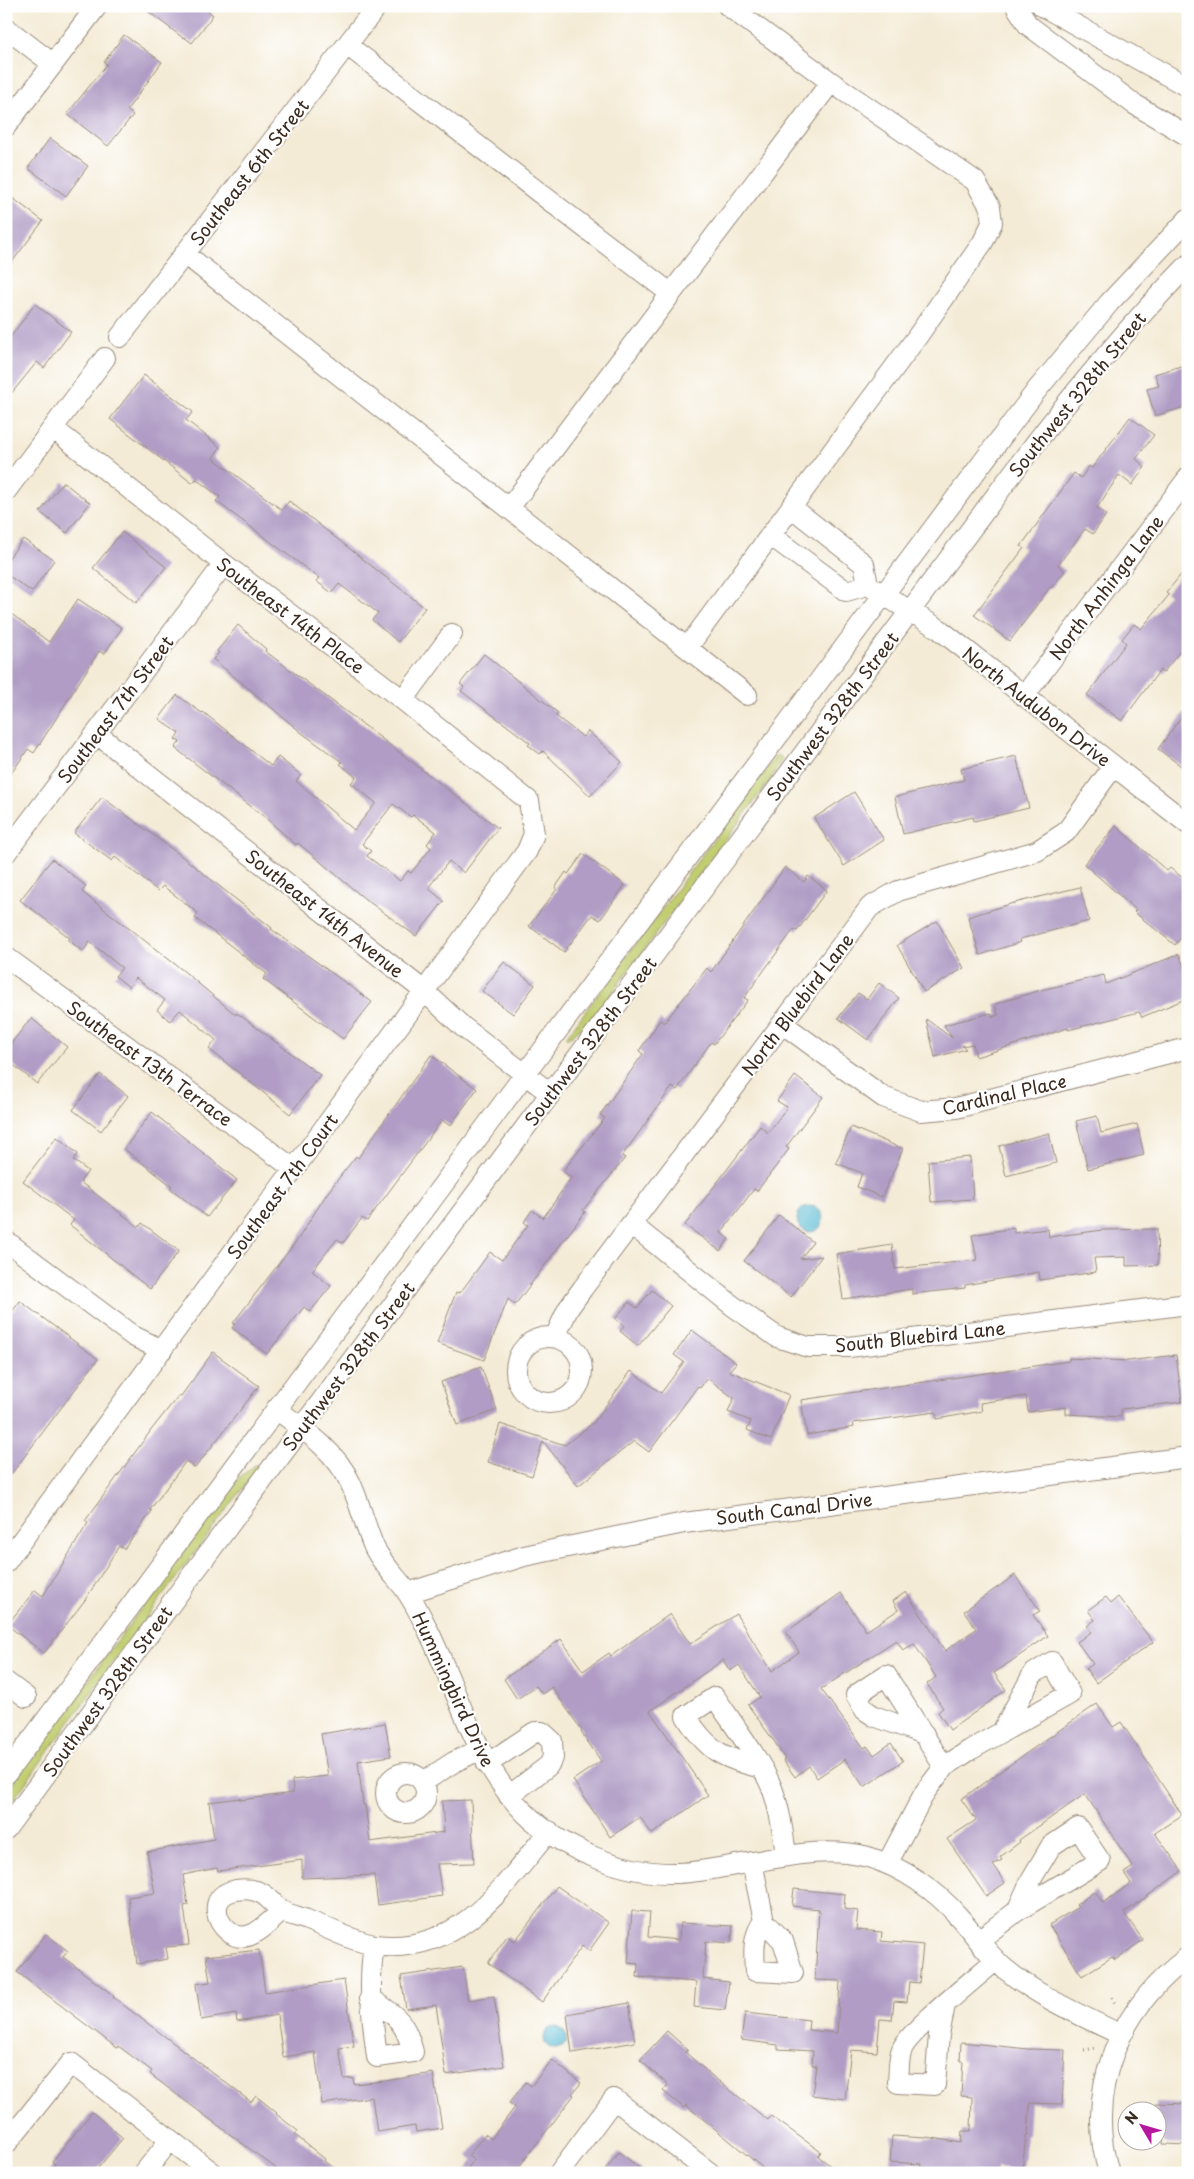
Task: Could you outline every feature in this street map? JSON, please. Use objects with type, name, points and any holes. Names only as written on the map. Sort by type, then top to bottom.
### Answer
[{"type":"street","points":[[6,126],[97,6]]},
{"type":"street","name":"Southeast 6th Street","points":[[120,337],[377,6]]},
{"type":"street","points":[[687,648],[917,337],[983,242],[992,224],[990,207],[975,181],[831,82],[728,6]]},
{"type":"street","points":[[1016,6],[1028,25],[1134,104],[1185,130]]},
{"type":"street","points":[[1042,6],[1188,87]]},
{"type":"street","points":[[6,28],[54,64]]},
{"type":"street","points":[[347,45],[670,293]]},
{"type":"street","points":[[509,508],[831,82]]},
{"type":"street","name":"Southwest 328th Street","points":[[6,1774],[525,1074],[875,589],[1054,368],[1109,303],[1188,219]]},
{"type":"street","points":[[185,254],[747,695]]},
{"type":"street","name":"Southwest 328th Street","points":[[6,1829],[302,1428],[1062,408],[1122,337],[1188,265]]},
{"type":"street","points":[[6,491],[106,358]]},
{"type":"street","name":"Southeast 14th Place","points":[[54,429],[224,564],[403,700],[529,801]]},
{"type":"street","name":"North Anhinga Lane","points":[[1024,696],[1188,478]]},
{"type":"street","points":[[770,535],[846,591],[875,589],[864,564],[791,507]]},
{"type":"street","name":"Southeast 7th Street","points":[[6,853],[224,564]]},
{"type":"street","name":"North Audubon Drive","points":[[875,589],[930,623],[1188,824]]},
{"type":"street","points":[[403,700],[452,634]]},
{"type":"street","name":"Southeast 14th Avenue","points":[[97,734],[424,992],[463,1027],[551,1094]]},
{"type":"street","name":"North Bluebird Lane","points":[[555,1337],[568,1309],[870,907],[898,891],[1036,851],[1066,832],[1113,766]]},
{"type":"street","name":"Southeast 7th Court","points":[[6,1562],[527,851],[534,834],[529,801]]},
{"type":"street","name":"Southeast 13th Terrace","points":[[6,957],[294,1169]]},
{"type":"street","name":"Cardinal Place","points":[[783,1024],[883,1097],[921,1111],[956,1108],[1188,1048]]},
{"type":"street","name":"South Bluebird Lane","points":[[631,1224],[733,1306],[776,1337],[808,1347],[849,1347],[1188,1304]]},
{"type":"street","points":[[6,1241],[133,1336],[162,1350]]},
{"type":"street","name":"Hummingbird Drive","points":[[276,1409],[302,1428],[344,1470],[375,1550],[408,1592],[426,1625],[483,1757],[509,1796],[528,1816],[549,1832],[568,1844],[610,1862],[653,1872],[685,1872],[786,1855],[828,1851],[847,1853],[887,1864],[929,1889],[945,1903],[996,1960],[1041,1995],[1121,2035]]},
{"type":"street","name":"South Canal Drive","points":[[408,1592],[524,1556],[684,1522],[1188,1457]]},
{"type":"street","points":[[6,1682],[26,1697]]},
{"type":"street","points":[[423,1782],[454,1762],[483,1757],[535,1732],[542,1732],[552,1741],[554,1758],[548,1766],[509,1796]]},
{"type":"street","points":[[887,1864],[925,1792],[944,1767],[1002,1732]]},
{"type":"street","points":[[924,1734],[944,1767]]},
{"type":"street","points":[[761,1768],[772,1787],[778,1808],[786,1855]]},
{"type":"street","points":[[282,1911],[350,1938],[374,1944],[404,1945],[423,1941],[442,1935],[461,1925],[487,1906],[549,1832]]},
{"type":"street","points":[[752,1862],[764,1921]]},
{"type":"street","points":[[979,1940],[1017,1911]]},
{"type":"street","points":[[370,1998],[371,1963],[374,1944]]},
{"type":"street","points":[[1109,2173],[1102,2139],[1101,2112],[1104,2084],[1110,2058],[1121,2035],[1146,1996],[1165,1976],[1188,1957]]},
{"type":"street","points":[[945,2006],[996,1960]]},
{"type":"street","points":[[6,2144],[71,2063],[213,2173]]},
{"type":"street","points":[[559,2173],[614,2099],[710,2173]]},
{"type":"street","points":[[144,2173],[170,2140]]},
{"type":"path","points":[[1112,1997],[1117,2009]]},
{"type":"path","points":[[1084,2050],[1098,2047]]},
{"type":"green space","points":[[777,755],[782,759],[771,779],[594,1017],[567,1039],[567,1036]]},
{"type":"green space","points":[[255,1465],[258,1468],[6,1810],[6,1792],[225,1495],[241,1476]]},
{"type":"water","points":[[810,1206],[819,1210],[823,1219],[819,1228],[810,1232],[801,1228],[797,1219],[801,1210]]},
{"type":"water","points":[[555,2027],[563,2030],[566,2038],[563,2046],[555,2049],[547,2046],[544,2038],[547,2030]]},
{"type":"building","points":[[141,6],[202,6],[213,15],[192,43]]},
{"type":"building","points":[[124,35],[162,62],[127,110],[133,115],[108,146],[67,114],[107,64],[104,62]]},
{"type":"building","points":[[50,138],[88,166],[66,196],[28,168]]},
{"type":"building","points":[[6,193],[43,221],[6,270]]},
{"type":"building","points":[[35,304],[71,332],[44,368],[37,362],[6,400],[6,343]]},
{"type":"building","points":[[1184,365],[1188,377],[1188,406],[1155,416],[1147,389],[1159,386],[1155,374]]},
{"type":"building","points":[[144,375],[193,412],[186,420],[220,447],[213,458],[282,510],[289,501],[425,608],[398,642],[372,620],[378,613],[339,584],[332,593],[316,581],[319,578],[216,501],[220,497],[196,479],[192,483],[110,419]]},
{"type":"building","points":[[1130,417],[1154,435],[1136,459],[1145,467],[1132,485],[1119,475],[1097,508],[1106,515],[1093,534],[1085,529],[1058,565],[1065,571],[1050,587],[1010,641],[974,615],[1024,548],[1021,546],[1074,473],[1081,478],[1089,466],[1092,468]]},
{"type":"building","points":[[63,482],[90,503],[67,533],[40,512]]},
{"type":"building","points":[[122,532],[166,567],[136,603],[93,568]]},
{"type":"building","points":[[23,539],[54,560],[32,592],[6,574],[6,562]]},
{"type":"building","points":[[1188,566],[1188,641],[1163,673],[1160,670],[1122,721],[1087,695],[1126,643],[1122,639],[1134,624],[1141,629],[1169,595],[1166,593]]},
{"type":"building","points":[[78,599],[122,628],[104,654],[99,651],[34,753],[28,749],[6,781],[6,610],[49,642]]},
{"type":"building","points":[[238,625],[266,649],[265,651],[498,828],[464,873],[449,861],[428,888],[444,901],[416,936],[365,899],[298,843],[296,845],[266,818],[175,748],[180,742],[175,739],[179,733],[159,719],[177,695],[203,712],[271,766],[278,757],[301,775],[296,781],[354,830],[376,803],[351,783],[356,777],[340,764],[342,762],[302,733],[213,659],[219,653],[217,651]],"holes":[[[393,804],[411,817],[413,815],[436,832],[427,844],[431,848],[411,873],[408,871],[400,881],[367,856],[371,851],[362,844]]]},
{"type":"building","points":[[484,654],[558,713],[556,716],[583,737],[588,731],[622,762],[590,796],[543,751],[540,754],[528,745],[530,743],[461,691],[464,687],[460,684]]},
{"type":"building","points":[[1188,708],[1188,771],[1158,749]]},
{"type":"building","points":[[1016,756],[1029,808],[974,821],[973,817],[903,834],[895,797],[964,780],[961,769]]},
{"type":"building","points":[[854,792],[884,840],[844,866],[814,818]]},
{"type":"building","points":[[102,797],[184,858],[271,929],[372,1002],[343,1039],[263,979],[267,974],[195,918],[198,913],[163,886],[158,891],[115,857],[112,861],[74,833]]},
{"type":"building","points":[[1116,826],[1167,871],[1170,868],[1188,882],[1188,929],[1175,945],[1134,912],[1136,910],[1084,864]]},
{"type":"building","points":[[583,854],[625,885],[600,920],[592,915],[564,952],[529,926],[557,889],[555,888],[566,872],[568,874]]},
{"type":"building","points":[[52,859],[86,886],[82,892],[180,968],[236,1015],[237,1013],[320,1075],[290,1114],[209,1049],[216,1040],[180,1010],[170,1021],[157,1010],[165,1000],[136,978],[129,987],[115,976],[122,968],[90,942],[83,951],[68,940],[70,938],[20,900]]},
{"type":"building","points":[[785,867],[804,882],[808,876],[827,890],[797,931],[794,929],[744,998],[748,1000],[714,1044],[711,1042],[677,1090],[672,1087],[622,1156],[625,1158],[583,1210],[585,1212],[515,1305],[508,1299],[484,1360],[437,1343],[456,1292],[460,1293],[490,1252],[502,1260],[528,1225],[524,1222],[532,1210],[543,1218],[571,1178],[563,1171],[605,1118],[600,1115],[643,1054],[639,1051],[660,1020],[664,1023],[707,968],[711,972]]},
{"type":"building","points":[[1080,887],[1089,921],[1020,939],[1021,942],[980,955],[968,917],[1010,904]]},
{"type":"building","points":[[937,921],[964,968],[924,992],[897,945]]},
{"type":"building","points":[[1179,954],[1188,977],[1188,998],[1142,1017],[1139,1012],[1068,1030],[1068,1028],[976,1057],[973,1044],[962,1046],[966,1049],[935,1057],[926,1019],[952,1038],[944,1025],[991,1013],[993,1017],[998,1015],[995,1004],[1041,990],[1104,975],[1106,984]]},
{"type":"building","points":[[504,962],[535,985],[513,1014],[482,991]]},
{"type":"building","points":[[879,983],[899,998],[868,1040],[838,1018],[858,993],[867,999]]},
{"type":"building","points":[[31,1018],[67,1047],[37,1084],[6,1059],[6,1050]]},
{"type":"building","points":[[431,1055],[477,1089],[450,1126],[442,1120],[367,1221],[362,1218],[343,1243],[337,1239],[312,1271],[331,1286],[310,1312],[304,1307],[267,1354],[232,1328],[235,1324],[233,1323],[298,1239],[328,1192],[356,1156],[358,1158]]},
{"type":"building","points":[[100,1074],[128,1096],[101,1131],[73,1110]]},
{"type":"building","points":[[795,1076],[823,1097],[786,1147],[789,1149],[757,1191],[754,1189],[721,1233],[729,1239],[720,1251],[685,1225],[760,1126],[768,1133],[787,1107],[777,1101]]},
{"type":"building","points":[[152,1112],[237,1180],[207,1217],[170,1188],[172,1186],[124,1149]]},
{"type":"building","points":[[1097,1116],[1101,1133],[1137,1124],[1144,1155],[1088,1169],[1076,1121]]},
{"type":"building","points":[[851,1127],[903,1149],[882,1197],[857,1187],[862,1173],[836,1163]]},
{"type":"building","points":[[1049,1133],[1056,1163],[1006,1176],[999,1146]]},
{"type":"building","points":[[57,1137],[78,1154],[73,1160],[88,1171],[80,1182],[139,1227],[142,1223],[179,1251],[150,1289],[70,1225],[74,1220],[23,1181]]},
{"type":"building","points":[[970,1157],[973,1199],[931,1202],[928,1161]]},
{"type":"building","points":[[779,1215],[813,1242],[800,1259],[822,1256],[791,1297],[744,1261]]},
{"type":"building","points":[[1014,1228],[1014,1233],[1048,1229],[1049,1237],[1103,1230],[1157,1229],[1158,1265],[1126,1266],[1126,1257],[1094,1258],[1096,1272],[1040,1280],[1039,1272],[965,1285],[965,1288],[912,1294],[912,1289],[843,1299],[836,1254],[892,1245],[895,1269],[977,1260],[972,1235]]},
{"type":"building","points":[[652,1290],[671,1306],[638,1346],[620,1331],[624,1326],[615,1319],[629,1302],[637,1308]]},
{"type":"building","points":[[20,1301],[98,1359],[6,1481],[6,1320]]},
{"type":"building","points":[[692,1330],[736,1363],[729,1371],[789,1395],[771,1440],[747,1430],[751,1421],[728,1412],[734,1398],[707,1378],[700,1388],[698,1386],[649,1452],[634,1441],[578,1486],[543,1441],[532,1476],[488,1462],[500,1424],[565,1445],[594,1422],[631,1371],[661,1393],[684,1362],[674,1355]]},
{"type":"building","points":[[213,1352],[259,1386],[195,1468],[186,1461],[124,1549],[119,1546],[85,1600],[44,1653],[7,1625],[35,1590],[43,1596],[88,1523],[85,1521],[152,1429],[179,1395],[181,1396]]},
{"type":"building","points":[[1176,1355],[1182,1402],[1121,1409],[1121,1417],[1066,1414],[1066,1407],[1028,1412],[1026,1396],[980,1403],[982,1411],[937,1419],[936,1412],[853,1423],[854,1427],[807,1435],[801,1400],[1069,1361],[1069,1358],[1128,1361]]},
{"type":"building","points":[[481,1367],[497,1410],[457,1425],[441,1382]]},
{"type":"building","points":[[1015,1575],[1040,1611],[1033,1615],[1048,1636],[994,1673],[1006,1690],[950,1730],[938,1712],[943,1708],[927,1684],[936,1677],[914,1644],[903,1650],[896,1640],[821,1689],[864,1748],[867,1746],[874,1755],[891,1743],[903,1761],[864,1787],[845,1759],[817,1778],[809,1766],[795,1777],[783,1760],[785,1759],[776,1744],[748,1705],[760,1697],[739,1665],[730,1671],[723,1660],[650,1711],[708,1795],[652,1834],[640,1817],[610,1837],[573,1780],[601,1761],[582,1731],[552,1687],[542,1694],[536,1686],[517,1699],[504,1679],[561,1639],[583,1671],[609,1653],[611,1656],[670,1614],[690,1644],[736,1614],[772,1671],[799,1652],[786,1632],[841,1593],[866,1631],[898,1610],[893,1601],[906,1592],[945,1651],[976,1629],[964,1611]]},
{"type":"building","points":[[1106,1597],[1111,1603],[1118,1597],[1153,1642],[1096,1683],[1086,1669],[1093,1664],[1077,1642],[1091,1632],[1087,1626],[1095,1620],[1088,1610]]},
{"type":"building","points":[[1097,1704],[1113,1727],[1121,1722],[1182,1815],[1155,1833],[1182,1871],[1124,1913],[1143,1940],[1115,1960],[1112,1957],[1082,1976],[1049,1925],[1078,1907],[1076,1905],[1095,1891],[1103,1903],[1131,1883],[1124,1873],[1133,1867],[1085,1794],[1019,1840],[1020,1842],[1000,1857],[1002,1860],[993,1865],[1005,1883],[986,1896],[947,1839],[976,1820],[961,1799]]},
{"type":"building","points":[[385,1723],[391,1756],[358,1761],[363,1805],[365,1805],[370,1842],[444,1832],[442,1801],[471,1800],[474,1863],[437,1864],[442,1896],[378,1905],[374,1875],[302,1878],[302,1860],[218,1871],[217,1868],[183,1875],[188,1905],[184,1906],[189,1945],[166,1947],[168,1959],[137,1964],[128,1897],[155,1893],[147,1852],[214,1839],[209,1802],[293,1793],[292,1780],[328,1776],[321,1734]]},
{"type":"building","points":[[557,1886],[609,1923],[589,1951],[582,1946],[542,2002],[488,1963],[507,1936],[515,1941]]},
{"type":"building","points":[[794,1889],[845,1894],[844,1909],[858,1911],[856,1930],[882,1932],[881,1941],[923,1945],[919,1983],[909,1982],[907,2002],[894,2001],[892,2020],[880,2019],[877,2052],[851,2050],[845,2099],[812,2095],[816,2065],[812,2065],[813,2051],[778,2049],[778,2045],[741,2040],[745,2013],[809,2020],[808,2030],[837,2033],[840,1981],[815,1980],[819,1909],[792,1906]]},
{"type":"building","points":[[632,1911],[650,1912],[648,1937],[679,1940],[680,1923],[733,1926],[731,1943],[706,1941],[703,1979],[729,1982],[725,2010],[694,2007],[696,1982],[637,1977],[638,1964],[628,1963]]},
{"type":"building","points":[[46,1934],[68,1951],[63,1957],[251,2102],[256,2096],[298,2131],[295,2135],[340,2173],[282,2173],[150,2074],[152,2071],[118,2046],[117,2048],[17,1972]]},
{"type":"building","points":[[259,1950],[265,1992],[344,1980],[354,2046],[339,2048],[344,2079],[353,2078],[354,2084],[433,2073],[442,2128],[416,2132],[415,2126],[377,2132],[372,2097],[322,2104],[315,2052],[283,2057],[277,2015],[237,2022],[236,2014],[201,2020],[196,1984],[210,1982],[206,1956]]},
{"type":"building","points":[[463,1967],[468,2000],[494,1996],[504,2066],[446,2075],[436,2005],[406,2009],[401,1976]]},
{"type":"building","points":[[629,2003],[635,2042],[572,2053],[567,2014]]},
{"type":"building","points":[[667,2031],[688,2050],[685,2052],[711,2075],[768,2120],[771,2116],[821,2152],[818,2156],[840,2173],[769,2173],[686,2105],[684,2108],[663,2091],[668,2085],[640,2060]]},
{"type":"building","points":[[961,2042],[1028,2049],[1065,2050],[1062,2104],[1030,2103],[1028,2135],[1026,2135],[1022,2171],[996,2168],[996,2173],[953,2173],[921,2167],[922,2164],[890,2162],[892,2136],[927,2137],[961,2143],[962,2131],[971,2131],[972,2097],[961,2096],[963,2061],[960,2061]]},
{"type":"building","points":[[552,2060],[581,2083],[515,2173],[464,2173],[474,2160],[468,2156],[485,2134],[491,2139],[515,2107],[509,2103],[526,2082],[531,2086]]},
{"type":"building","points":[[1166,2103],[1188,2104],[1188,2145],[1166,2144]]},
{"type":"building","points":[[92,2112],[123,2138],[94,2173],[48,2173],[55,2164],[52,2162]]},
{"type":"building","points":[[619,2152],[646,2173],[603,2173]]}]
